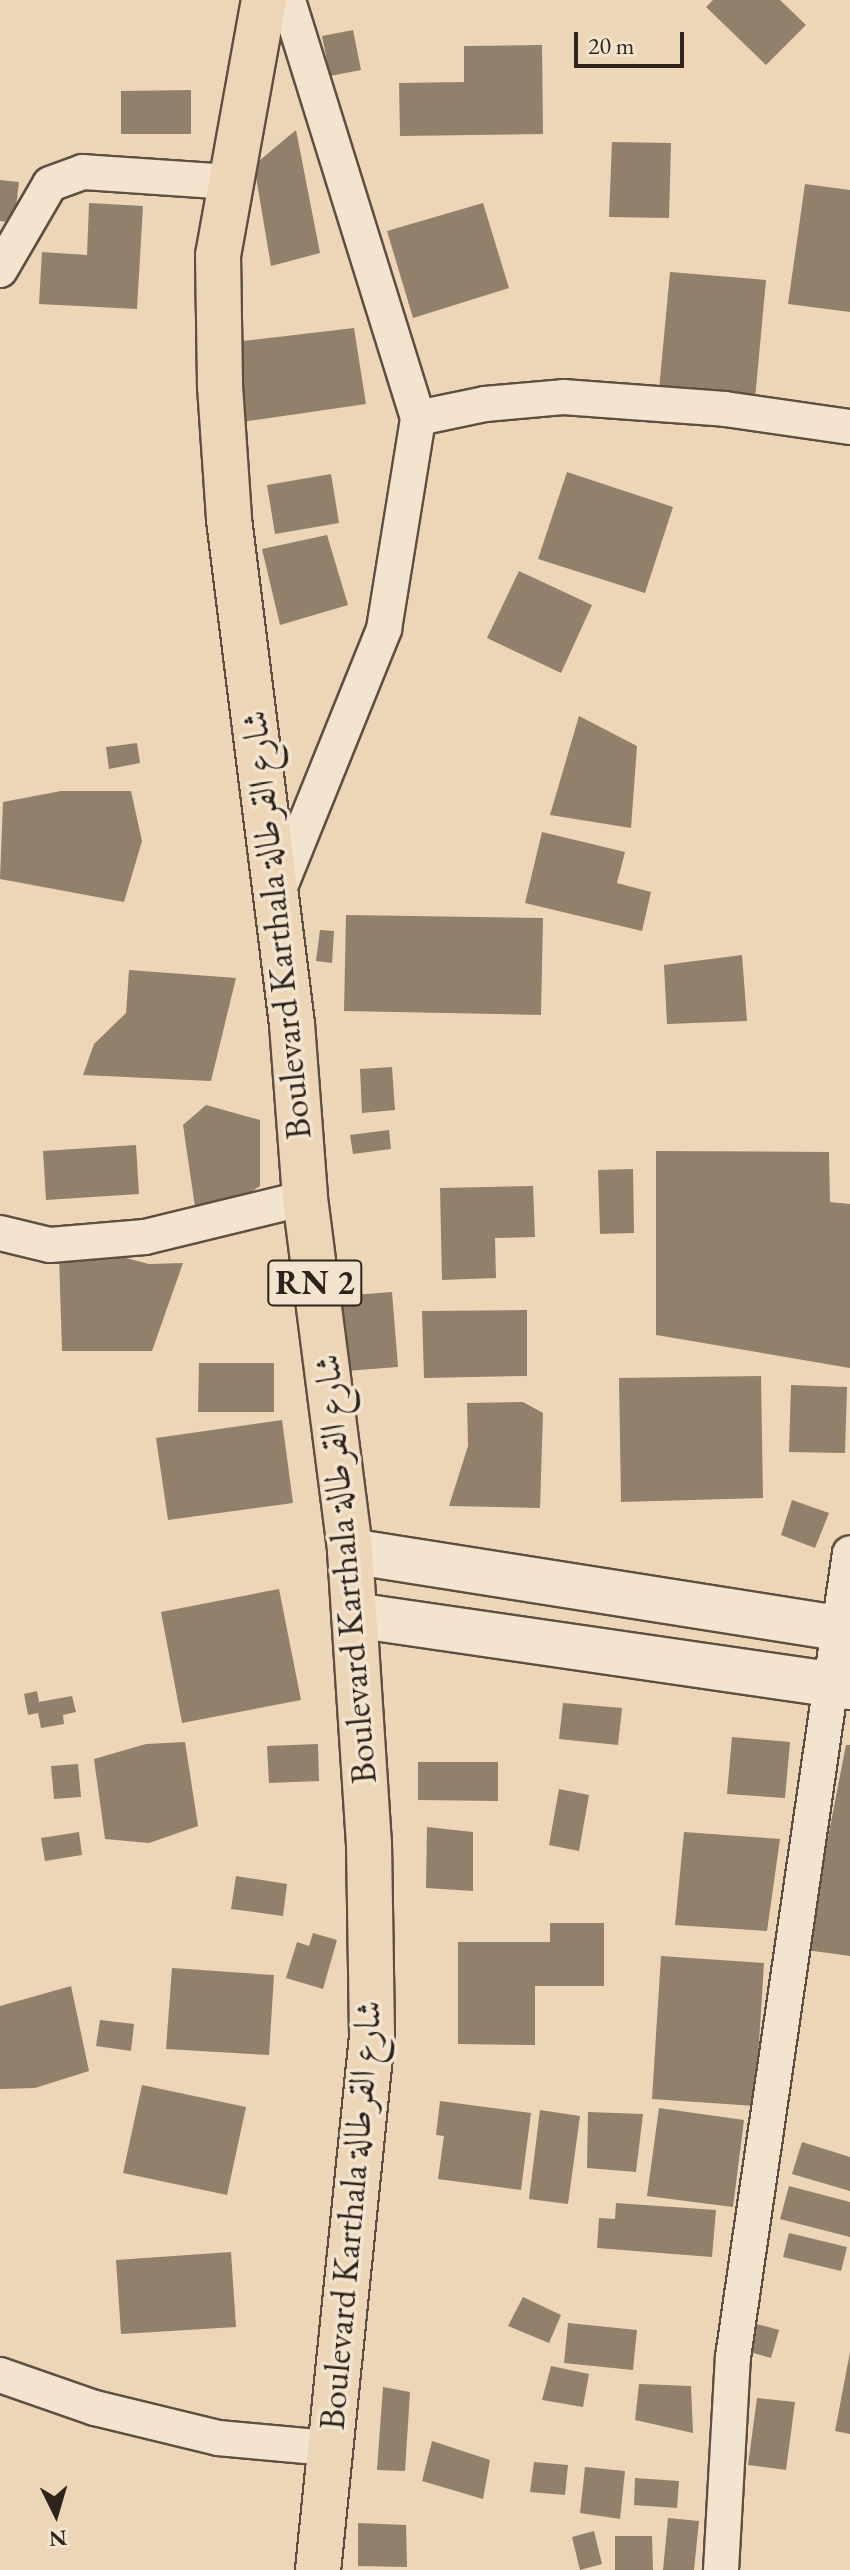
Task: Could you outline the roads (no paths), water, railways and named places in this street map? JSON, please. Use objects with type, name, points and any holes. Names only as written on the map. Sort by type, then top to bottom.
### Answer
[{"type":"main road","name":"Boulevard Karthala شارع القرطالة","points":[[264,0],[228,182],[218,255],[222,416],[229,519],[277,894],[305,1198],[350,1551],[369,1843],[372,2036],[318,2570]]},
{"type":"street","points":[[277,894],[384,629],[418,418],[288,0]]},
{"type":"street","points":[[0,270],[50,184],[83,172],[228,182]]},
{"type":"street","points":[[418,418],[485,404],[563,397],[725,409],[850,427]]},
{"type":"street","points":[[0,1233],[50,1245],[145,1237],[305,1198]]},
{"type":"street","points":[[350,1551],[844,1630]]},
{"type":"street","points":[[721,2570],[733,2357],[841,1686],[850,1553]]},
{"type":"street","points":[[354,1615],[841,1686]]},
{"type":"street","points":[[0,2375],[95,2408],[218,2438],[328,2448]]}]
